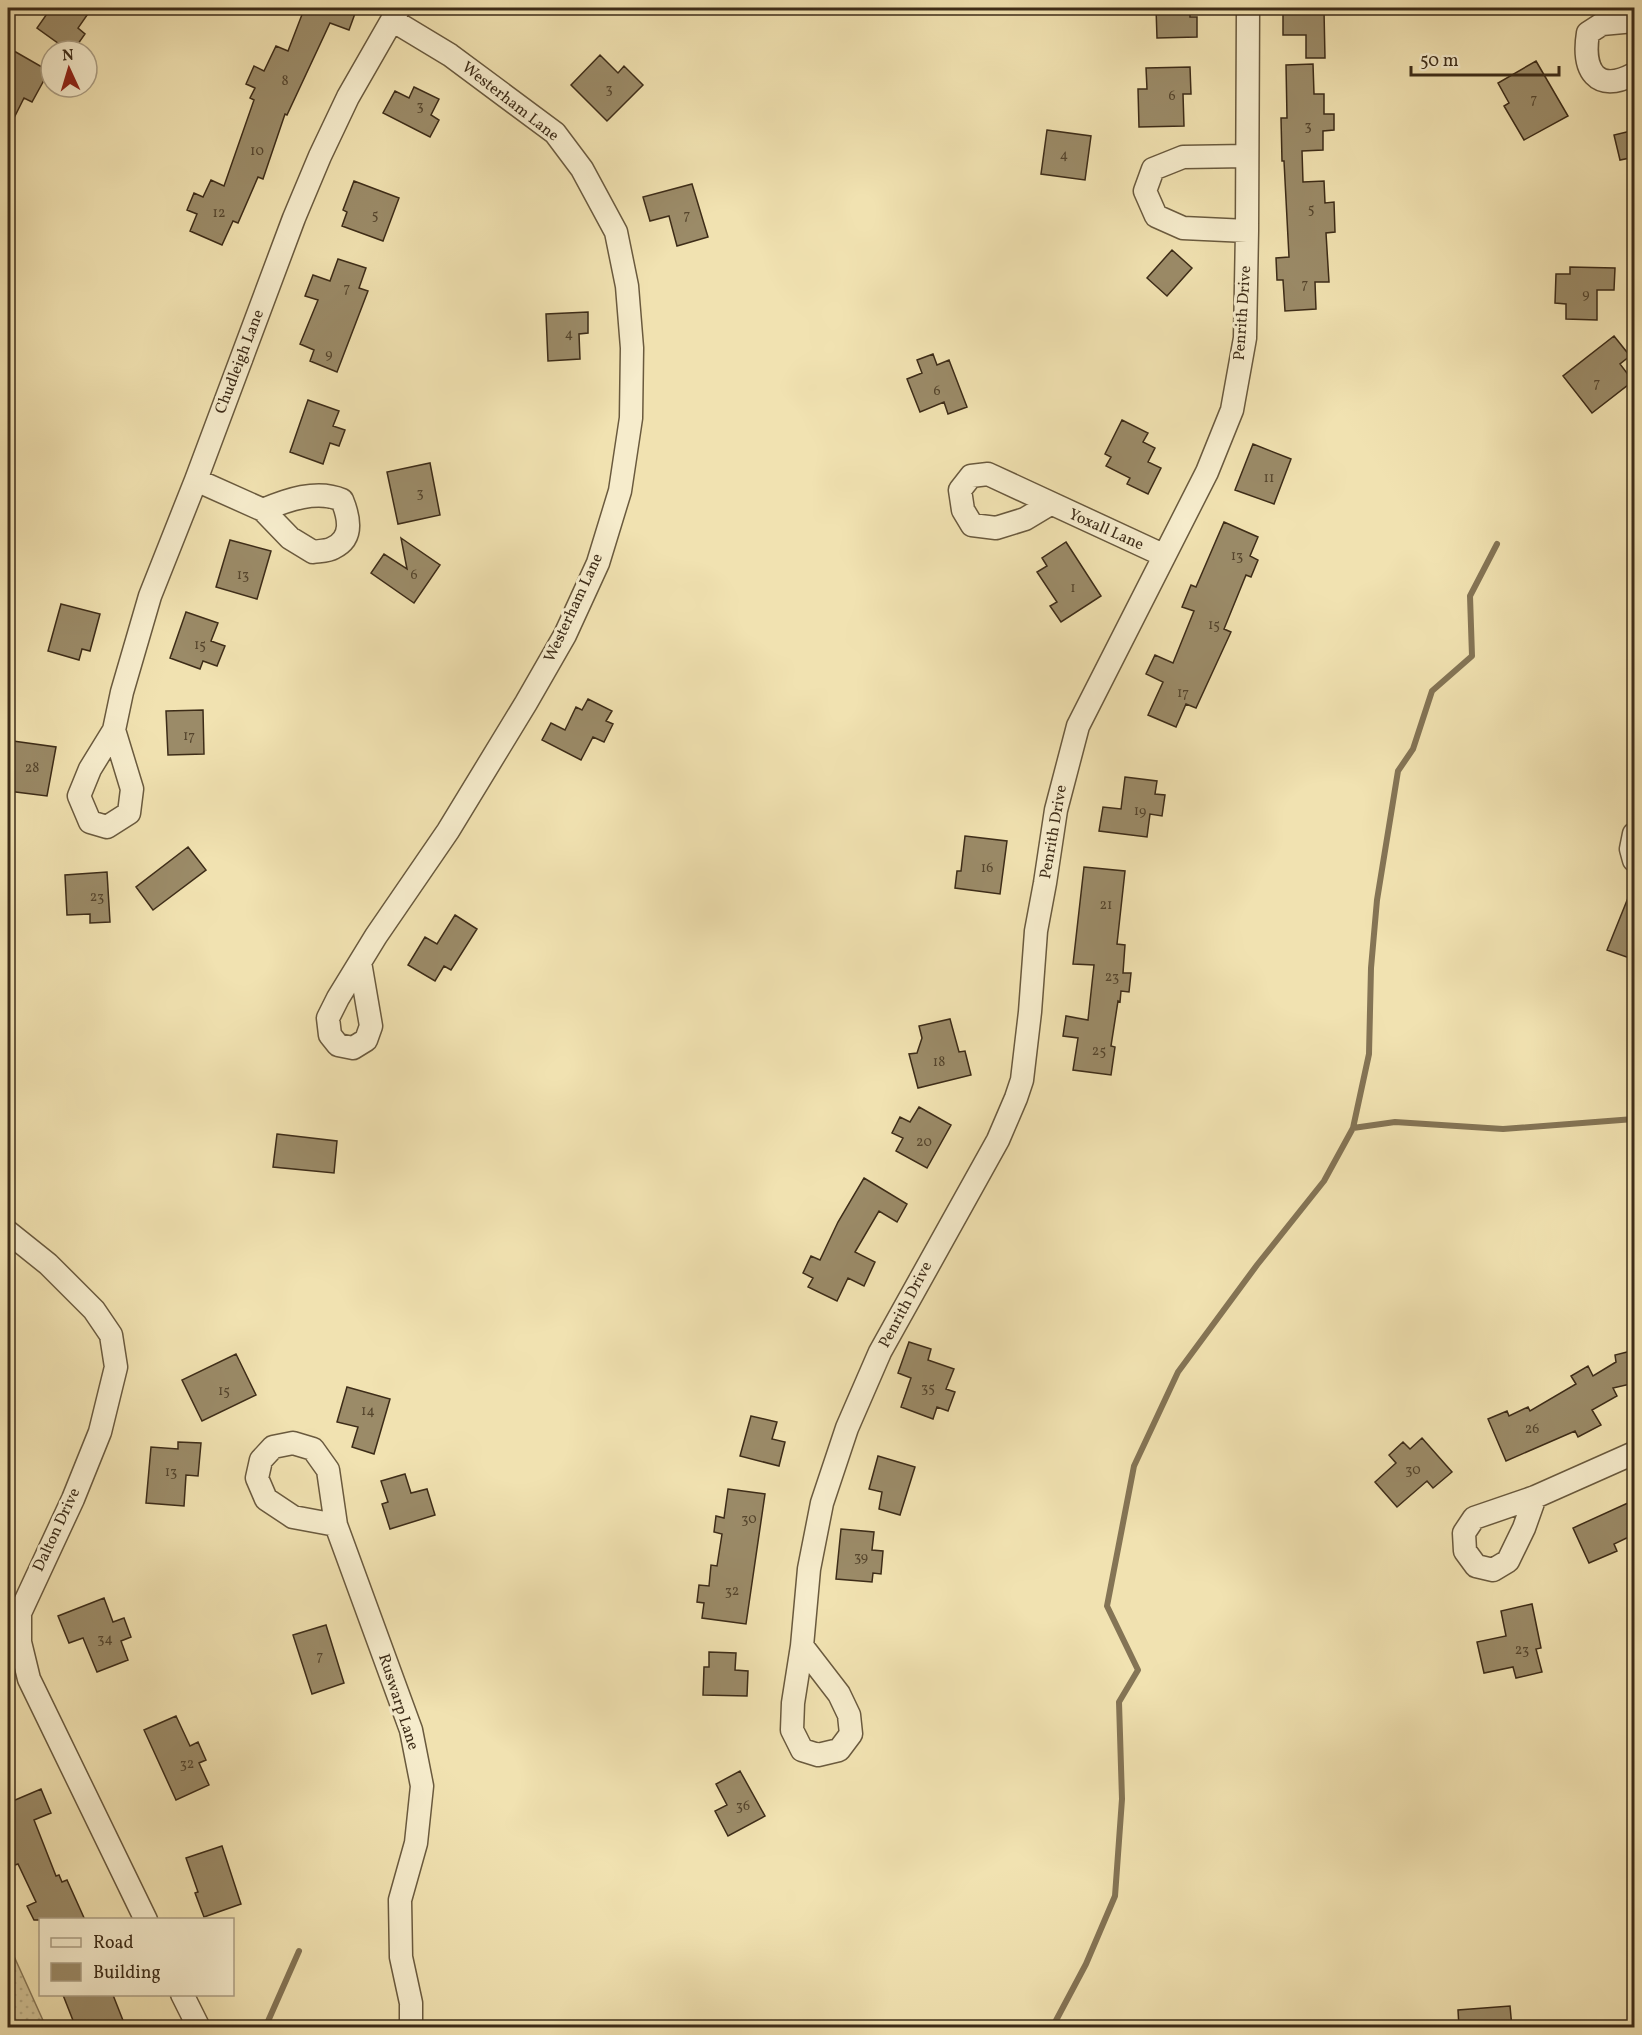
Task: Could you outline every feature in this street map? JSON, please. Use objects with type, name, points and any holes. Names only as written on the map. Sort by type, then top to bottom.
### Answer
[{"type":"street","name":"Penrith Drive","points":[[801,1646],[809,1569],[822,1503],[846,1428],[880,1352],[998,1140],[1022,1080],[1036,931],[1056,810],[1078,726],[1207,472],[1232,410],[1245,338],[1248,8]]},
{"type":"street","name":"Chudleigh Lane","points":[[114,730],[122,692],[150,596],[290,229],[320,156],[348,97],[396,14]]},
{"type":"street","name":"Westerham Lane","points":[[360,962],[448,831],[565,635],[598,564],[617,502],[631,418],[632,348],[627,286],[616,232],[582,169],[555,134],[396,14]]},
{"type":"street","points":[[1635,21],[1602,24],[1588,33],[1585,49],[1591,71],[1602,81],[1619,82],[1635,74]]},
{"type":"street","points":[[1247,156],[1183,157],[1153,169],[1145,191],[1156,216],[1183,228],[1247,231]]},
{"type":"street","points":[[196,480],[263,510]]},
{"type":"street","name":"Yoxall Lane","points":[[1050,504],[1163,555]]},
{"type":"street","points":[[1635,834],[1631,849],[1635,860]]},
{"type":"street","name":"Dalton Drive","points":[[8,1232],[48,1264],[94,1310],[111,1335],[116,1367],[100,1432],[73,1499],[20,1613],[20,1642],[29,1679],[145,1918]]},
{"type":"street","points":[[1535,1497],[1635,1453]]},
{"type":"street","name":"Ruswarp Lane","points":[[336,1525],[411,1730],[422,1786],[417,1843],[400,1900],[401,1957],[411,2003],[411,2028]]},
{"type":"street","points":[[183,1996],[199,2028]]},
{"type":"shaded area","points":[[8,1943],[46,2027],[8,2027]]},
{"type":"building","points":[[51,8],[92,8],[78,28],[85,34],[81,39],[52,39],[37,28]]},
{"type":"building","points":[[294,8],[357,8],[349,30],[330,23],[287,115],[285,114],[263,179],[258,177],[238,223],[233,221],[222,245],[190,231],[197,214],[187,210],[194,193],[203,197],[211,180],[224,186],[254,100],[250,98],[255,88],[246,84],[254,66],[264,71],[276,46],[288,51],[303,12]]},
{"type":"building","points":[[1156,8],[1190,8],[1190,17],[1197,17],[1197,37],[1157,38]]},
{"type":"building","points":[[1283,8],[1324,11],[1325,58],[1306,58],[1306,35],[1283,35]]},
{"type":"building","points":[[14,51],[39,65],[39,89],[32,102],[24,98],[8,130],[8,63]]},
{"type":"building","points":[[600,55],[618,73],[624,66],[643,85],[607,121],[571,85]]},
{"type":"building","points":[[1536,61],[1568,116],[1524,140],[1504,106],[1509,103],[1498,83]]},
{"type":"building","points":[[1313,64],[1314,94],[1324,94],[1324,114],[1334,114],[1334,130],[1323,131],[1323,150],[1302,151],[1303,182],[1324,181],[1325,203],[1334,202],[1335,232],[1326,233],[1329,282],[1315,282],[1316,309],[1285,311],[1283,280],[1277,280],[1276,258],[1289,257],[1281,118],[1287,118],[1286,65]]},
{"type":"building","points":[[1190,67],[1191,94],[1183,94],[1184,126],[1139,127],[1138,89],[1147,89],[1146,68]]},
{"type":"building","points":[[414,87],[439,99],[431,115],[439,120],[430,137],[383,113],[395,91],[409,98]]},
{"type":"building","points":[[1047,130],[1091,136],[1085,180],[1041,174]]},
{"type":"building","points":[[1635,130],[1635,157],[1620,160],[1614,135]]},
{"type":"building","points":[[354,181],[399,198],[383,241],[342,226],[347,212],[343,210]]},
{"type":"building","points":[[692,184],[708,237],[677,246],[669,216],[650,221],[643,197]]},
{"type":"building","points":[[1172,250],[1192,268],[1167,296],[1147,278]]},
{"type":"building","points":[[338,259],[366,268],[359,288],[368,291],[337,372],[310,361],[314,350],[300,344],[318,300],[305,296],[313,275],[330,281]]},
{"type":"building","points":[[1570,267],[1615,268],[1614,290],[1597,290],[1597,320],[1566,319],[1566,304],[1555,303],[1556,274],[1570,274]]},
{"type":"building","points":[[588,312],[588,333],[579,334],[580,359],[548,361],[546,314]]},
{"type":"building","points":[[1614,336],[1630,356],[1620,364],[1633,381],[1592,413],[1563,376]]},
{"type":"building","points":[[933,354],[937,365],[949,360],[967,407],[948,414],[944,402],[920,412],[907,379],[922,373],[917,360]]},
{"type":"building","points":[[308,400],[339,411],[333,426],[345,430],[339,446],[330,443],[323,464],[290,452]]},
{"type":"building","points":[[1122,420],[1148,433],[1143,442],[1155,448],[1148,462],[1161,468],[1148,494],[1127,484],[1130,478],[1106,466],[1111,457],[1105,454]]},
{"type":"building","points":[[1253,444],[1291,459],[1274,504],[1235,490]]},
{"type":"building","points":[[430,463],[440,515],[398,524],[387,472]]},
{"type":"building","points":[[1224,522],[1258,537],[1250,556],[1258,560],[1251,577],[1246,575],[1224,629],[1231,632],[1196,708],[1186,704],[1176,727],[1148,715],[1163,682],[1146,674],[1155,655],[1173,663],[1194,611],[1182,607],[1191,585],[1196,587]]},
{"type":"building","points":[[401,538],[440,565],[414,603],[371,573],[384,554],[407,569]]},
{"type":"building","points":[[230,540],[271,551],[257,599],[216,587]]},
{"type":"building","points":[[1066,542],[1101,596],[1061,622],[1050,606],[1057,602],[1037,572],[1047,566],[1042,558]]},
{"type":"building","points":[[61,604],[100,614],[90,651],[82,649],[79,660],[48,651]]},
{"type":"building","points":[[186,612],[218,623],[211,641],[225,646],[217,666],[203,661],[200,669],[170,658]]},
{"type":"building","points":[[588,699],[612,711],[606,721],[613,724],[604,742],[593,737],[581,760],[542,740],[551,723],[565,730],[576,707],[582,710]]},
{"type":"building","points":[[203,710],[204,754],[168,755],[166,711]]},
{"type":"building","points":[[13,741],[56,747],[47,796],[8,791],[8,760],[10,761]]},
{"type":"building","points":[[1125,777],[1157,781],[1155,794],[1165,795],[1162,816],[1150,814],[1147,837],[1099,831],[1103,807],[1121,809]]},
{"type":"building","points":[[965,836],[1007,841],[1000,894],[955,888],[957,871],[961,871]]},
{"type":"building","points":[[188,847],[206,870],[153,910],[136,887]]},
{"type":"building","points":[[1084,867],[1125,871],[1117,944],[1125,945],[1123,973],[1131,973],[1129,992],[1121,991],[1120,1002],[1118,1001],[1111,1046],[1115,1047],[1111,1075],[1073,1070],[1078,1038],[1063,1036],[1066,1016],[1088,1020],[1094,965],[1073,964]]},
{"type":"building","points":[[107,872],[110,922],[90,923],[90,914],[67,915],[65,875]]},
{"type":"building","points":[[1635,883],[1635,960],[1607,950]]},
{"type":"building","points":[[455,915],[477,929],[451,970],[444,966],[435,981],[408,965],[425,937],[437,944]]},
{"type":"building","points":[[950,1019],[959,1052],[965,1051],[971,1075],[918,1088],[909,1054],[917,1053],[922,1038],[919,1026]]},
{"type":"building","points":[[919,1107],[951,1125],[927,1168],[896,1151],[903,1138],[892,1133],[900,1117],[910,1122]]},
{"type":"building","points":[[277,1134],[337,1141],[334,1173],[273,1167]]},
{"type":"building","points":[[864,1178],[907,1204],[897,1222],[879,1211],[855,1252],[875,1262],[864,1286],[848,1278],[837,1301],[808,1287],[813,1278],[803,1273],[811,1256],[820,1260],[838,1222]]},
{"type":"building","points":[[909,1342],[931,1349],[928,1360],[954,1369],[946,1389],[955,1392],[948,1411],[937,1407],[933,1419],[901,1407],[911,1378],[898,1373]]},
{"type":"building","points":[[1635,1350],[1635,1383],[1613,1388],[1617,1396],[1592,1410],[1601,1425],[1578,1437],[1575,1431],[1506,1461],[1488,1419],[1507,1411],[1509,1416],[1528,1407],[1530,1411],[1576,1384],[1571,1376],[1588,1366],[1593,1376],[1616,1362],[1615,1355]]},
{"type":"building","points":[[236,1354],[256,1395],[202,1421],[182,1380]]},
{"type":"building","points":[[347,1387],[390,1399],[374,1454],[352,1447],[358,1427],[337,1422]]},
{"type":"building","points":[[751,1416],[777,1422],[772,1439],[785,1442],[779,1466],[740,1456]]},
{"type":"building","points":[[1422,1438],[1452,1472],[1433,1488],[1427,1481],[1397,1507],[1375,1482],[1396,1463],[1389,1455],[1403,1442],[1410,1449]]},
{"type":"building","points":[[178,1442],[201,1443],[198,1476],[186,1475],[184,1506],[146,1503],[151,1447],[178,1449]]},
{"type":"building","points":[[878,1456],[915,1467],[900,1515],[879,1509],[882,1492],[869,1489]]},
{"type":"building","points":[[405,1474],[411,1493],[427,1489],[435,1515],[390,1529],[382,1504],[388,1502],[381,1481]]},
{"type":"building","points":[[728,1489],[765,1494],[746,1624],[702,1618],[704,1603],[697,1602],[699,1585],[709,1586],[711,1565],[717,1566],[722,1534],[714,1532],[716,1516],[724,1518]]},
{"type":"building","points":[[1630,1502],[1635,1511],[1635,1534],[1614,1544],[1617,1551],[1589,1563],[1573,1528]]},
{"type":"building","points":[[841,1529],[874,1532],[872,1550],[883,1551],[881,1574],[873,1573],[872,1582],[836,1579]]},
{"type":"building","points":[[104,1598],[113,1622],[124,1618],[131,1637],[121,1641],[128,1660],[97,1672],[83,1638],[69,1643],[58,1616]]},
{"type":"building","points":[[1532,1604],[1541,1648],[1536,1649],[1542,1672],[1516,1678],[1513,1667],[1484,1673],[1477,1642],[1506,1636],[1501,1611]]},
{"type":"building","points":[[326,1625],[344,1683],[312,1694],[293,1635]]},
{"type":"building","points":[[709,1652],[736,1653],[735,1670],[748,1671],[747,1696],[703,1695],[704,1667],[709,1667]]},
{"type":"building","points":[[176,1716],[190,1746],[198,1742],[206,1760],[199,1763],[209,1785],[176,1800],[144,1730]]},
{"type":"building","points":[[740,1771],[765,1816],[728,1836],[715,1811],[727,1805],[716,1784]]},
{"type":"building","points":[[41,1789],[51,1813],[34,1820],[56,1876],[59,1875],[62,1882],[67,1880],[84,1918],[34,1920],[27,1906],[36,1902],[18,1864],[12,1866],[8,1854],[8,1803]]},
{"type":"building","points":[[222,1846],[241,1904],[204,1917],[186,1858]]},
{"type":"building","points":[[63,1996],[113,1996],[126,2028],[76,2028]]},
{"type":"building","points":[[1510,2006],[1512,2028],[1459,2028],[1458,2010]]},
{"type":"waterway","points":[[1052,2028],[1086,1964],[1115,1896],[1122,1799],[1119,1702],[1138,1670],[1107,1606],[1134,1466],[1178,1372],[1257,1265],[1324,1181],[1353,1128],[1369,1054],[1371,968],[1377,900],[1398,771],[1413,749],[1432,691],[1472,656],[1470,596],[1497,544]]},
{"type":"waterway","points":[[1353,1128],[1395,1122],[1503,1129],[1634,1119]]},
{"type":"waterway","points":[[265,2028],[299,1951]]}]
